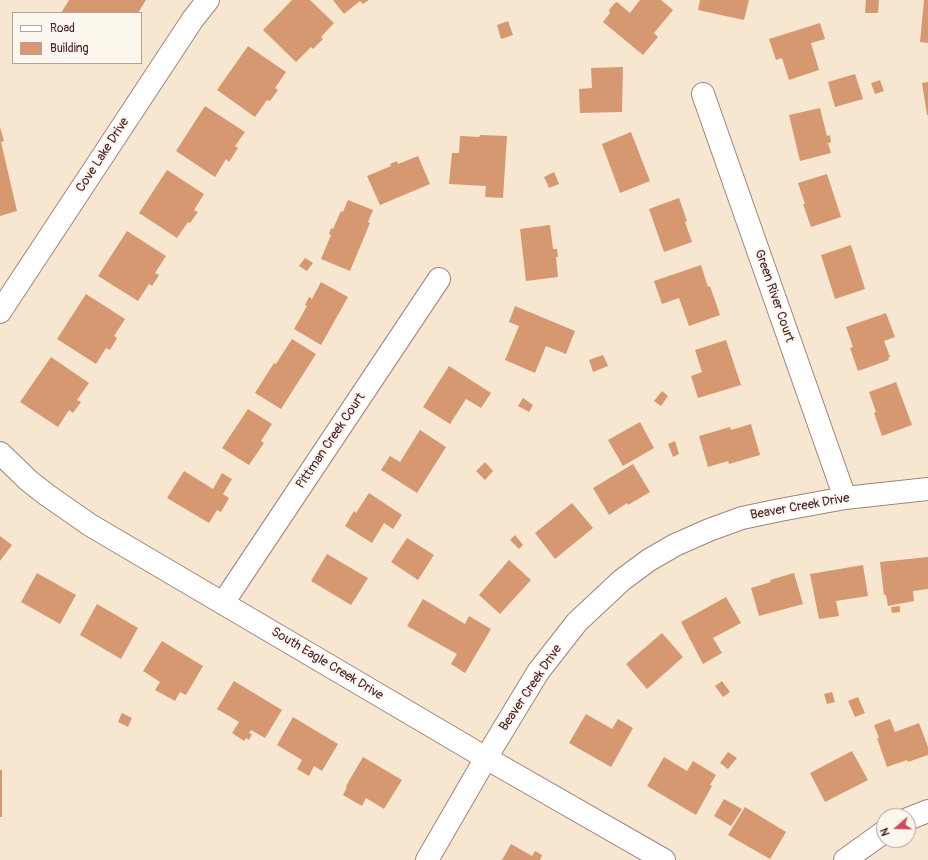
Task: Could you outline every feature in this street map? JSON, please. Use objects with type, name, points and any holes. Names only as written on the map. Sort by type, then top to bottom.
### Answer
[{"type":"street","name":"Cove Lake Drive","points":[[0,312],[193,19],[208,0]]},
{"type":"street","name":"Green River Court","points":[[703,94],[845,498]]},
{"type":"street","name":"Pittman Creek Court","points":[[223,603],[439,279]]},
{"type":"street","name":"South Eagle Creek Drive","points":[[0,453],[29,481],[90,525],[486,758],[664,860]]},
{"type":"street","name":"Beaver Creek Drive","points":[[427,860],[538,672],[578,622],[622,580],[649,560],[682,542],[742,518],[845,498],[928,489]]},
{"type":"street","points":[[916,816],[928,811]]},
{"type":"street","points":[[845,860],[876,838]]},
{"type":"building","points":[[69,0],[146,0],[139,12],[62,12]]},
{"type":"building","points":[[292,0],[310,0],[334,23],[321,37],[323,39],[313,49],[311,47],[296,62],[263,30]]},
{"type":"building","points":[[333,0],[369,0],[363,4],[360,1],[344,14]]},
{"type":"building","points":[[640,0],[661,0],[673,10],[654,33],[658,37],[643,55],[603,22],[610,13],[609,10],[615,3],[617,2],[630,13]]},
{"type":"building","points":[[700,0],[749,0],[744,20],[698,10]]},
{"type":"building","points":[[866,0],[879,0],[878,13],[865,13]]},
{"type":"building","points":[[924,0],[928,0],[928,43],[920,42]]},
{"type":"building","points":[[508,21],[513,35],[501,39],[497,25]]},
{"type":"building","points":[[820,23],[825,39],[811,43],[819,70],[789,80],[782,58],[776,60],[769,39]]},
{"type":"building","points":[[248,46],[286,72],[275,88],[278,90],[270,101],[267,100],[255,117],[217,90]]},
{"type":"building","points":[[623,67],[622,112],[580,113],[579,89],[592,88],[591,68]]},
{"type":"building","points":[[855,74],[863,99],[835,107],[828,82]]},
{"type":"building","points":[[880,80],[884,91],[875,94],[871,83]]},
{"type":"building","points":[[928,82],[928,115],[927,115],[922,83]]},
{"type":"building","points":[[205,106],[245,132],[235,146],[238,148],[229,162],[226,159],[215,177],[176,151]]},
{"type":"building","points":[[820,108],[827,136],[830,135],[831,142],[828,143],[831,153],[800,161],[789,115]]},
{"type":"building","points":[[0,127],[4,141],[1,142],[17,211],[0,216]]},
{"type":"building","points":[[631,132],[650,181],[620,193],[602,144]]},
{"type":"building","points":[[480,135],[507,136],[503,198],[485,197],[486,186],[449,184],[452,153],[459,153],[460,136],[479,137]]},
{"type":"building","points":[[418,156],[430,184],[380,205],[367,176],[391,166],[390,164],[397,161],[398,164]]},
{"type":"building","points":[[167,170],[204,194],[194,210],[198,212],[190,223],[188,222],[177,238],[139,213]]},
{"type":"building","points":[[554,172],[559,184],[549,188],[544,177]]},
{"type":"building","points":[[827,174],[841,217],[811,227],[798,183]]},
{"type":"building","points":[[679,198],[692,242],[664,252],[649,209]]},
{"type":"building","points":[[348,200],[373,210],[368,222],[370,223],[350,271],[321,259],[331,235],[329,234],[331,228],[333,229]]},
{"type":"building","points":[[550,225],[553,249],[557,249],[558,257],[556,257],[558,277],[526,281],[520,229]]},
{"type":"building","points":[[127,231],[166,256],[155,273],[159,275],[152,286],[149,284],[138,301],[98,276]]},
{"type":"building","points":[[851,245],[865,289],[835,299],[821,255]]},
{"type":"building","points":[[305,258],[313,263],[307,271],[299,266]]},
{"type":"building","points":[[701,265],[708,287],[710,286],[720,315],[689,326],[679,298],[662,304],[654,281]]},
{"type":"building","points":[[321,282],[348,297],[321,345],[294,329],[307,306],[305,305],[309,297],[312,299]]},
{"type":"building","points":[[86,294],[125,319],[114,336],[117,338],[110,350],[106,348],[96,364],[57,339]]},
{"type":"building","points":[[515,306],[575,331],[566,354],[546,346],[535,373],[505,360],[519,326],[509,322]]},
{"type":"building","points":[[886,313],[895,337],[884,341],[890,357],[888,358],[889,360],[858,371],[850,348],[853,347],[846,327]]},
{"type":"building","points":[[292,339],[316,354],[281,409],[255,393],[274,363],[276,364]]},
{"type":"building","points":[[726,340],[741,385],[698,398],[691,376],[702,372],[695,350]]},
{"type":"building","points":[[603,355],[608,366],[593,372],[589,360]]},
{"type":"building","points":[[51,357],[89,383],[77,400],[81,402],[73,413],[69,410],[58,427],[20,402]]},
{"type":"building","points":[[449,366],[491,393],[481,408],[466,399],[450,424],[423,407]]},
{"type":"building","points":[[896,382],[912,425],[882,436],[869,392]]},
{"type":"building","points":[[662,391],[668,396],[661,406],[654,401]]},
{"type":"building","points":[[523,398],[533,405],[529,412],[518,406]]},
{"type":"building","points":[[248,409],[272,424],[261,441],[264,443],[249,465],[222,448]]},
{"type":"building","points":[[640,422],[654,448],[623,466],[608,440]]},
{"type":"building","points":[[751,424],[760,455],[729,464],[728,461],[708,467],[699,436],[730,427],[731,430]]},
{"type":"building","points":[[420,430],[446,447],[417,493],[381,470],[390,456],[400,462]]},
{"type":"building","points":[[675,441],[679,454],[673,457],[668,444]]},
{"type":"building","points":[[485,462],[493,471],[485,480],[476,471]]},
{"type":"building","points":[[633,464],[650,492],[628,505],[627,503],[609,515],[593,488]]},
{"type":"building","points":[[184,471],[213,489],[222,473],[232,479],[223,494],[229,498],[221,512],[217,510],[209,523],[167,498]]},
{"type":"building","points":[[369,493],[402,515],[393,529],[384,523],[372,543],[345,526],[354,511],[356,513]]},
{"type":"building","points":[[572,503],[593,528],[555,559],[535,533]]},
{"type":"building","points":[[515,535],[523,545],[519,549],[510,540]]},
{"type":"building","points":[[0,536],[12,545],[0,561]]},
{"type":"building","points":[[407,538],[434,555],[418,580],[391,562]]},
{"type":"building","points":[[327,554],[368,578],[351,605],[311,581]]},
{"type":"building","points":[[928,557],[928,589],[913,591],[914,601],[888,606],[886,595],[884,595],[880,562]]},
{"type":"building","points":[[509,560],[531,580],[500,614],[479,595]]},
{"type":"building","points":[[863,565],[868,596],[836,601],[839,616],[819,619],[810,574]]},
{"type":"building","points":[[37,573],[76,595],[60,624],[21,602]]},
{"type":"building","points":[[794,573],[803,604],[759,616],[751,588],[771,582],[770,580]]},
{"type":"building","points":[[726,597],[741,623],[713,638],[722,653],[703,664],[681,622]]},
{"type":"building","points":[[423,599],[465,624],[469,616],[491,629],[465,673],[451,664],[457,654],[407,626]]},
{"type":"building","points":[[97,604],[138,628],[121,659],[80,635]]},
{"type":"building","points":[[900,606],[900,612],[892,613],[891,607]]},
{"type":"building","points":[[662,633],[683,657],[647,689],[626,664]]},
{"type":"building","points":[[162,641],[203,666],[186,695],[180,692],[175,701],[155,690],[160,682],[143,671]]},
{"type":"building","points":[[234,681],[282,710],[265,738],[251,730],[249,733],[252,734],[249,740],[246,738],[244,741],[232,733],[239,722],[217,709]]},
{"type":"building","points":[[722,681],[730,692],[723,697],[715,686]]},
{"type":"building","points":[[832,692],[835,702],[827,704],[824,694]]},
{"type":"building","points":[[858,697],[865,713],[855,717],[848,701]]},
{"type":"building","points":[[122,713],[132,718],[128,727],[118,722]]},
{"type":"building","points":[[586,714],[612,729],[618,719],[633,728],[611,767],[569,743]]},
{"type":"building","points":[[293,717],[338,744],[322,771],[314,766],[309,776],[297,769],[302,760],[277,745]]},
{"type":"building","points":[[890,719],[895,732],[919,723],[928,747],[928,755],[887,767],[874,725]]},
{"type":"building","points":[[852,751],[868,780],[825,802],[810,773]]},
{"type":"building","points":[[728,752],[737,758],[728,769],[720,763]]},
{"type":"building","points":[[363,757],[402,780],[384,809],[366,798],[362,806],[343,795],[347,787],[346,786]]},
{"type":"building","points":[[664,757],[687,771],[693,761],[716,775],[710,785],[712,786],[696,815],[647,786]]},
{"type":"building","points":[[0,770],[2,770],[2,817],[0,817]]},
{"type":"building","points":[[724,799],[742,809],[731,826],[714,816]]},
{"type":"building","points":[[745,807],[786,832],[770,859],[728,835]]},
{"type":"building","points":[[511,844],[532,856],[535,851],[542,855],[540,860],[502,860]]}]
